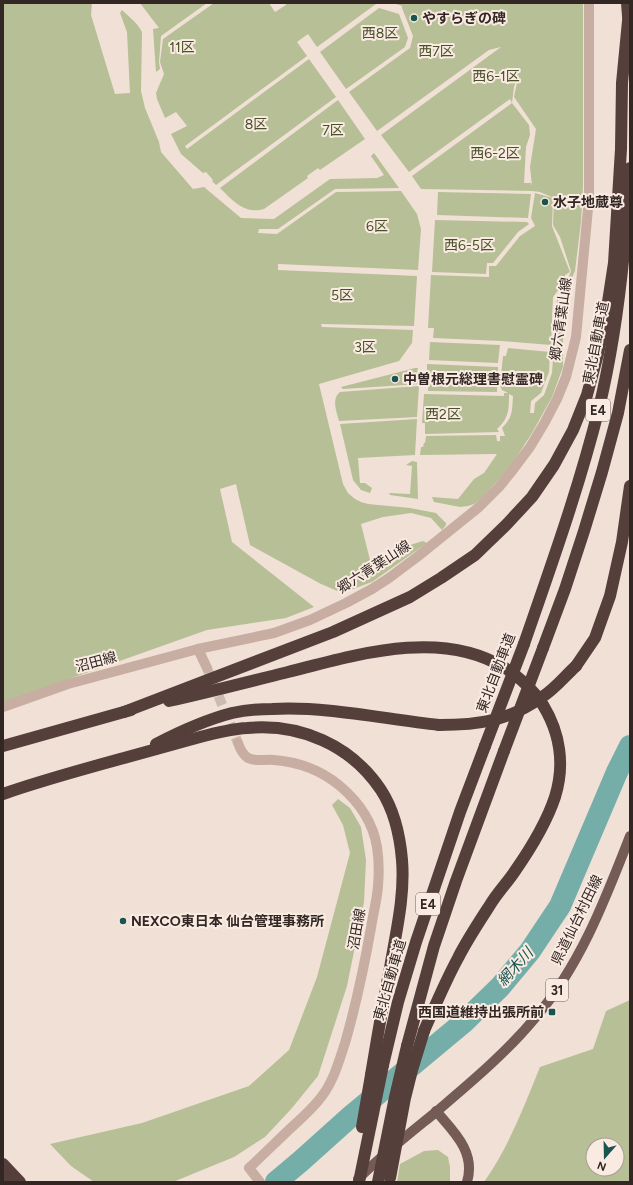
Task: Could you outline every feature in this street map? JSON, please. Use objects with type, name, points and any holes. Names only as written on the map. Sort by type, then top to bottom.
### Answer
[{"type":"highway","points":[[627,3],[630,70]]},
{"type":"highway","points":[[124,712],[333,632],[410,597],[475,555],[532,497],[554,465],[573,430],[587,395],[598,354],[606,315],[614,263],[621,149],[622,83],[628,21]]},
{"type":"highway","name":"東北自動車道","points":[[357,1182],[398,1002],[416,942],[460,812],[524,644],[583,467],[599,407],[621,288],[628,218],[630,168]]},
{"type":"highway","name":"E4","points":[[386,1181],[395,1097],[434,946],[458,874],[565,589],[602,472],[618,414],[630,350]]},
{"type":"highway","points":[[136,755],[185,729],[207,720],[234,713],[262,709],[322,709],[439,725],[462,725],[477,724],[506,717],[528,707],[544,697],[576,666],[595,638],[610,596],[622,542],[630,486]]},
{"type":"highway","points":[[3,746],[124,712],[346,658],[386,650],[440,648],[466,652],[494,662],[520,678],[536,694],[549,714],[557,734],[560,754],[560,776],[555,795],[547,817],[535,841],[516,870],[491,903],[459,956],[424,1031],[412,1070],[386,1181]]},
{"type":"highway","points":[[7,792],[229,730],[248,728],[275,728],[300,731],[324,740],[347,754],[366,771],[381,790],[391,811],[399,834],[403,888],[399,920],[362,1126],[357,1182]]},
{"type":"highway","points":[[3,1164],[20,1182]]},
{"type":"highway","points":[[3,1176],[9,1182]]},
{"type":"main road","name":"県道仙台村田線","points":[[357,1182],[399,1142],[503,1052],[536,1018],[559,987],[586,940],[604,901],[630,836]]},
{"type":"main road","points":[[436,1111],[455,1134],[466,1151],[470,1171],[467,1182]]},
{"type":"street","name":"郷六青葉山線","points":[[198,649],[274,633],[310,620],[346,603],[384,582],[479,507],[499,487],[512,471],[542,428],[557,399],[566,377],[576,337],[589,198],[589,3]]},
{"type":"street","points":[[198,649],[207,668]]},
{"type":"street","name":"沼田線","points":[[3,707],[68,684],[198,649]]},
{"type":"street","name":"沼田線","points":[[238,743],[242,754],[247,758],[256,761],[273,760],[306,765],[324,774],[340,786],[353,798],[364,812],[372,829],[377,846],[379,869],[378,887],[364,970],[350,1027],[332,1080],[322,1096],[305,1115],[249,1168],[259,1181]]},
{"type":"green space","points":[[3,3],[92,3],[91,15],[115,94],[130,93],[127,32],[120,13],[122,10],[135,22],[142,32],[141,91],[145,108],[159,142],[161,152],[193,189],[204,187],[241,218],[274,219],[330,179],[377,178],[384,175],[371,156],[374,153],[399,188],[335,189],[278,229],[259,229],[258,233],[277,234],[336,192],[401,191],[417,214],[421,229],[418,270],[278,264],[278,270],[417,276],[414,326],[321,324],[322,327],[413,330],[412,343],[399,361],[319,384],[343,484],[348,493],[355,499],[368,504],[410,508],[436,513],[446,523],[442,530],[431,518],[411,513],[383,517],[361,524],[372,568],[395,562],[395,549],[400,544],[405,542],[410,545],[423,541],[427,543],[372,582],[342,593],[321,584],[250,545],[236,484],[220,489],[232,542],[314,607],[286,618],[207,630],[4,702]]},
{"type":"green space","points":[[140,3],[207,3],[161,36],[159,62],[160,69],[156,72],[153,29],[159,28]]},
{"type":"green space","points":[[214,3],[269,3],[275,12],[286,5],[285,3],[376,4],[317,47],[308,34],[297,42],[307,56],[185,146],[187,149],[309,59],[336,97],[216,185],[206,172],[203,173],[181,154],[171,134],[187,126],[176,112],[165,118],[156,93],[164,74],[160,62],[163,39]]},
{"type":"green space","points":[[393,3],[583,3],[583,185],[581,222],[575,271],[563,298],[563,367],[552,397],[532,433],[510,467],[481,499],[474,504],[460,507],[434,502],[432,497],[458,499],[474,479],[484,473],[497,454],[420,455],[421,447],[423,447],[425,443],[426,436],[496,435],[497,441],[500,441],[500,436],[505,436],[502,428],[510,417],[513,396],[509,394],[508,413],[504,421],[497,429],[499,432],[425,434],[425,423],[422,423],[424,394],[504,396],[504,393],[508,393],[502,390],[500,386],[503,356],[506,356],[508,348],[550,352],[549,372],[541,393],[531,401],[530,413],[534,413],[535,403],[544,395],[552,373],[557,299],[566,284],[571,271],[560,237],[553,225],[554,198],[540,192],[532,191],[421,189],[412,176],[512,103],[510,99],[409,172],[381,135],[501,47],[489,50],[377,131],[349,92],[410,48],[413,36],[402,6]],"holes":[[[519,73],[514,97],[536,129],[530,167],[532,186],[531,183],[524,183],[526,147],[530,135],[529,125],[512,103],[514,87]]]},
{"type":"green space","name":"西8区","points":[[379,8],[399,14],[408,38],[405,47],[346,89],[320,52]]},
{"type":"green space","name":"7区","points":[[338,100],[365,139],[320,170],[318,168],[307,176],[308,178],[264,209],[251,210],[245,208],[234,202],[220,188]]},
{"type":"green space","points":[[438,192],[531,194],[528,218],[437,215]]},
{"type":"green space","points":[[535,193],[553,198],[552,226],[570,272],[565,275],[565,281],[553,297],[551,345],[433,338],[434,328],[428,328],[431,275],[489,277],[489,266],[496,266],[520,236],[535,226],[531,218]]},
{"type":"green space","name":"西6-5区","points":[[435,220],[527,222],[529,224],[518,232],[493,263],[487,263],[486,274],[432,272]]},
{"type":"green space","points":[[430,342],[500,345],[498,363],[429,360]]},
{"type":"green space","points":[[427,364],[498,367],[497,392],[428,391],[429,376],[427,375]]},
{"type":"green space","points":[[418,368],[417,371],[420,373],[419,384],[343,389],[341,387]]},
{"type":"green space","points":[[419,386],[417,417],[339,421],[335,402],[337,395],[340,392]]},
{"type":"green space","points":[[417,419],[415,455],[358,458],[360,483],[365,483],[372,488],[370,493],[361,490],[353,480],[340,424]]},
{"type":"green space","points":[[412,461],[417,462],[418,499],[390,495],[389,493],[410,494],[412,466],[406,465]]},
{"type":"green space","points":[[338,799],[350,808],[361,827],[366,860],[364,902],[347,986],[318,1076],[292,1108],[265,1137],[234,1157],[173,1182],[94,1182],[71,1166],[50,1144],[142,1123],[249,1086],[289,1050],[317,977],[350,853],[343,825],[332,805]]},
{"type":"green space","points":[[630,1000],[630,1182],[484,1182],[508,1141],[540,1067],[593,1049],[606,1011]]},
{"type":"green space","points":[[438,1150],[448,1157],[450,1182],[397,1182],[400,1164],[424,1151]]},
{"type":"waterway","name":"網木川","points":[[276,1182],[350,1117],[464,1022],[500,987],[530,951],[560,906],[617,772],[630,746]]},
{"type":"tunnel","points":[[207,668],[238,743]]},
{"type":"place","name":"やすらぎの碑","points":[[414,18]]},
{"type":"place","name":"水子地蔵尊","points":[[545,202]]},
{"type":"place","name":"中曽根元総理書慰霊碑","points":[[395,379]]},
{"type":"place","name":"NEXCO東日本 仙台管理事務所","points":[[123,921]]},
{"type":"place","name":"西国道維持出張所前","points":[[552,1012]]},
{"type":"park label","name":"11区","points":[[182,47]]},
{"type":"park label","name":"西7区","points":[[436,51]]},
{"type":"park label","name":"西6-1区","points":[[496,76]]},
{"type":"park label","name":"8区","points":[[256,124]]},
{"type":"park label","name":"西6-2区","points":[[495,153]]},
{"type":"park label","name":"6区","points":[[377,226]]},
{"type":"park label","name":"5区","points":[[342,295]]},
{"type":"park label","name":"3区","points":[[365,347]]},
{"type":"park label","name":"西2区","points":[[443,414]]}]
